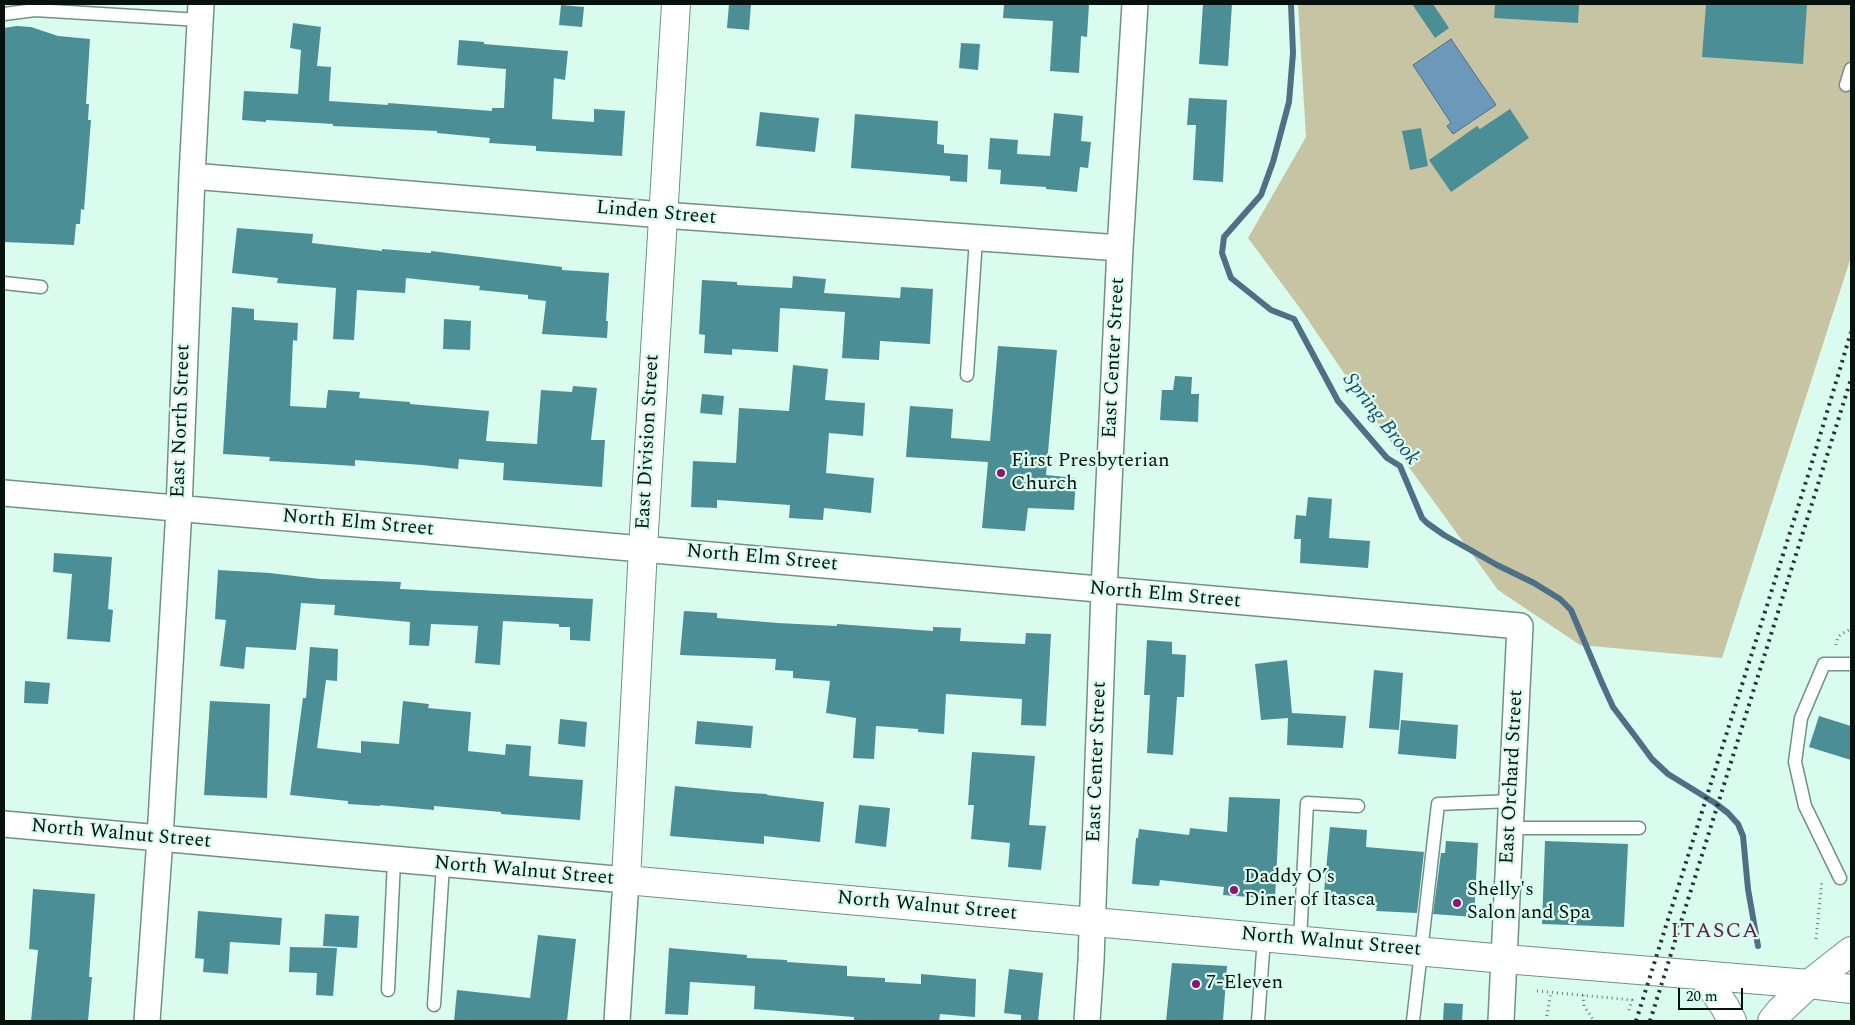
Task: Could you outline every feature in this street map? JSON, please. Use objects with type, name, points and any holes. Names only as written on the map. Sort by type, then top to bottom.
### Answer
[{"type":"street","name":"East Division Street","points":[[626,880],[643,548],[676,4]]},
{"type":"street","name":"East Center Street","points":[[1087,1021],[1120,248],[1135,4]]},
{"type":"street","name":"East North Street","points":[[147,1021],[160,838],[178,509],[200,12]]},
{"type":"street","name":"Linden Street","points":[[192,176],[663,215],[1120,248]]},
{"type":"street","name":"North Elm Street","points":[[4,493],[1520,626]]},
{"type":"street","name":"East Orchard Street","points":[[1501,1021],[1520,626]]},
{"type":"street","name":"North Walnut Street","points":[[4,824],[394,861],[1851,989]]},
{"type":"street","points":[[617,1021],[626,880]]},
{"type":"street","points":[[1772,1021],[1809,984],[1851,951]]},
{"type":"street","points":[[1703,975],[1725,1007],[1732,1021]]},
{"type":"lane","points":[[4,14],[35,10],[200,12]]},
{"type":"lane","points":[[1846,85],[1851,69]]},
{"type":"lane","points":[[967,375],[976,239]]},
{"type":"lane","points":[[4,283],[41,287]]},
{"type":"lane","points":[[1840,878],[1805,806],[1795,762],[1801,718],[1824,664],[1851,664]]},
{"type":"lane","points":[[1413,1021],[1438,804],[1512,801]]},
{"type":"lane","points":[[1300,940],[1307,803],[1358,806]]},
{"type":"lane","points":[[1511,828],[1639,828]]},
{"type":"lane","points":[[388,990],[394,861]]},
{"type":"lane","points":[[434,1006],[443,865]]},
{"type":"lane","points":[[1258,1021],[1264,937]]},
{"type":"path","points":[[1836,645],[1838,637],[1851,629]]},
{"type":"path","points":[[1816,939],[1822,877]]},
{"type":"path","points":[[1537,991],[1632,1000],[1628,1013]]},
{"type":"path","points":[[1546,1021],[1551,992]]},
{"type":"path","points":[[1584,995],[1584,1006],[1594,1021]]},
{"type":"shaded area","points":[[1298,4],[1851,4],[1851,257],[1722,658],[1580,645],[1498,590],[1387,437],[1302,311],[1248,238],[1306,137]]},
{"type":"water","points":[[1451,39],[1496,105],[1453,134],[1447,126],[1451,123],[1413,65]]},
{"type":"building","points":[[729,4],[751,4],[749,30],[727,28]]},
{"type":"building","points":[[1004,4],[1089,4],[1087,37],[1081,36],[1079,73],[1050,71],[1053,21],[1003,18]]},
{"type":"building","points":[[1203,4],[1232,4],[1228,66],[1199,64]]},
{"type":"building","points":[[1412,4],[1433,4],[1449,28],[1435,38]]},
{"type":"building","points":[[1495,4],[1579,4],[1578,23],[1494,18]]},
{"type":"building","points":[[1706,4],[1807,4],[1803,64],[1702,57]]},
{"type":"building","points":[[561,5],[584,7],[582,27],[559,25]]},
{"type":"building","points":[[293,23],[321,27],[317,66],[331,67],[329,101],[388,105],[388,103],[492,111],[492,108],[504,108],[506,69],[457,65],[459,40],[568,51],[565,80],[554,78],[552,119],[594,122],[594,109],[625,111],[622,156],[536,151],[536,146],[489,143],[490,138],[437,133],[437,131],[242,120],[244,91],[298,94],[301,50],[290,48]]},
{"type":"building","points":[[17,26],[31,27],[58,36],[90,39],[86,104],[89,104],[88,120],[91,120],[84,210],[81,209],[80,224],[76,224],[74,245],[4,242],[4,28]]},
{"type":"building","points":[[961,43],[980,44],[978,70],[959,68]]},
{"type":"building","points":[[1189,98],[1227,100],[1223,182],[1193,180],[1196,125],[1187,125]]},
{"type":"building","points":[[1510,109],[1529,138],[1451,192],[1429,160],[1477,126],[1480,129]]},
{"type":"building","points":[[760,112],[819,118],[815,152],[756,146]]},
{"type":"building","points":[[1054,113],[1083,116],[1081,141],[1091,142],[1088,168],[1080,167],[1077,192],[1046,189],[1046,187],[1000,184],[1001,170],[988,169],[990,138],[1018,140],[1017,154],[1050,156]]},
{"type":"building","points":[[855,114],[938,121],[937,144],[944,145],[944,153],[968,155],[967,182],[950,181],[950,176],[851,168]]},
{"type":"building","points":[[1421,128],[1428,166],[1410,170],[1402,131]]},
{"type":"building","points":[[237,228],[313,234],[312,243],[382,251],[382,249],[431,253],[431,251],[562,267],[562,270],[609,273],[606,321],[608,321],[607,338],[542,334],[546,301],[528,299],[528,295],[479,290],[480,286],[406,278],[405,293],[357,290],[354,340],[333,339],[336,288],[277,283],[278,278],[232,273]]},
{"type":"building","points":[[793,276],[826,279],[824,293],[900,298],[901,287],[933,289],[930,344],[880,341],[879,360],[842,358],[845,312],[780,308],[778,352],[732,349],[732,355],[704,353],[705,335],[699,334],[702,280],[737,282],[737,285],[792,288]]},
{"type":"building","points":[[232,307],[254,309],[254,320],[298,323],[297,341],[293,340],[290,406],[326,408],[328,390],[360,392],[359,398],[489,411],[486,441],[537,444],[541,390],[572,392],[573,386],[597,388],[591,440],[605,440],[602,487],[503,480],[504,463],[459,459],[458,469],[355,460],[355,466],[269,461],[270,457],[223,454]]},
{"type":"building","points":[[444,319],[471,321],[470,350],[443,349]]},
{"type":"building","points":[[998,346],[1057,350],[1046,475],[1076,478],[1074,510],[1028,508],[1025,531],[982,528],[988,462],[906,457],[910,406],[953,409],[951,438],[990,441]]},
{"type":"building","points":[[793,365],[828,369],[825,400],[865,403],[863,436],[829,433],[826,473],[874,478],[871,513],[824,508],[823,520],[789,518],[790,505],[717,500],[717,508],[691,507],[693,461],[736,463],[739,408],[789,411]]},
{"type":"building","points":[[1175,376],[1192,377],[1191,394],[1199,394],[1198,422],[1160,420],[1162,390],[1173,390]]},
{"type":"building","points":[[702,394],[724,396],[722,415],[700,413]]},
{"type":"building","points":[[1308,497],[1332,499],[1329,538],[1370,541],[1368,568],[1300,563],[1301,539],[1294,539],[1296,515],[1306,516]]},
{"type":"building","points":[[54,553],[112,557],[108,609],[113,610],[110,642],[67,639],[72,574],[53,572]]},
{"type":"building","points":[[218,570],[270,573],[320,579],[401,582],[400,589],[593,599],[590,641],[570,640],[570,627],[559,627],[559,624],[503,621],[500,665],[475,663],[478,626],[431,624],[429,646],[409,645],[410,622],[334,615],[335,605],[301,603],[296,650],[246,647],[244,669],[220,666],[226,620],[215,619]]},
{"type":"building","points":[[684,611],[717,613],[717,618],[778,623],[837,626],[837,624],[933,631],[933,627],[961,628],[960,641],[1025,644],[1026,633],[1051,634],[1046,726],[1021,725],[1022,699],[946,694],[944,734],[918,732],[918,729],[876,726],[874,759],[853,758],[856,718],[826,713],[830,681],[793,678],[793,671],[775,670],[776,659],[680,655]]},
{"type":"building","points":[[1147,640],[1172,642],[1172,654],[1186,655],[1184,697],[1177,697],[1173,755],[1147,753],[1150,695],[1144,695]]},
{"type":"building","points":[[310,647],[338,649],[337,681],[326,680],[317,748],[361,753],[361,741],[399,744],[403,701],[429,704],[428,708],[471,712],[468,751],[505,755],[506,744],[531,746],[529,776],[583,780],[580,820],[501,814],[501,812],[434,806],[434,810],[348,804],[348,801],[290,795],[303,698],[306,698]]},
{"type":"building","points":[[1287,660],[1292,713],[1346,716],[1343,748],[1287,745],[1288,718],[1261,720],[1255,664]]},
{"type":"building","points":[[1374,670],[1403,673],[1399,730],[1369,728]]},
{"type":"building","points":[[25,681],[50,683],[48,704],[24,703]]},
{"type":"building","points":[[210,701],[270,704],[267,798],[204,795]]},
{"type":"building","points":[[1819,716],[1851,726],[1851,760],[1809,747]]},
{"type":"building","points":[[560,719],[587,722],[585,747],[558,744]]},
{"type":"building","points":[[1401,720],[1458,725],[1456,759],[1398,754]]},
{"type":"building","points":[[697,721],[753,726],[751,748],[695,744]]},
{"type":"building","points":[[972,752],[1035,756],[1029,825],[1046,826],[1041,870],[1008,867],[1010,843],[971,839],[974,805],[968,805]]},
{"type":"building","points":[[675,786],[767,794],[824,802],[820,842],[764,836],[764,844],[670,836]]},
{"type":"building","points":[[1229,797],[1280,799],[1275,899],[1223,895],[1224,887],[1160,880],[1159,886],[1132,884],[1136,838],[1138,838],[1139,829],[1189,835],[1190,828],[1227,832]]},
{"type":"building","points":[[859,805],[890,808],[886,847],[855,843]]},
{"type":"building","points":[[1330,827],[1367,830],[1366,847],[1424,852],[1417,913],[1376,911],[1377,907],[1323,903]]},
{"type":"building","points":[[1446,841],[1478,843],[1474,917],[1433,914],[1441,853],[1445,853]]},
{"type":"building","points":[[1545,841],[1628,844],[1624,927],[1542,924]]},
{"type":"building","points":[[33,889],[95,894],[89,977],[92,977],[88,1021],[31,1021],[38,950],[29,949]]},
{"type":"building","points":[[198,911],[282,918],[280,945],[230,942],[228,974],[203,972],[204,959],[195,958]]},
{"type":"building","points":[[325,914],[359,916],[357,948],[323,946]]},
{"type":"building","points":[[538,935],[576,939],[567,1021],[454,1021],[457,990],[530,998]]},
{"type":"building","points":[[290,947],[337,948],[333,996],[316,995],[317,973],[289,972]]},
{"type":"building","points":[[669,948],[747,955],[747,958],[847,966],[847,976],[885,978],[885,982],[921,984],[921,974],[976,979],[975,1017],[940,1014],[939,1021],[854,1021],[854,1017],[754,1009],[755,986],[690,982],[688,1015],[665,1014]]},
{"type":"building","points":[[1172,963],[1227,966],[1223,1021],[1166,1021]]},
{"type":"building","points":[[1009,969],[1043,973],[1038,1021],[1021,1021],[1021,1015],[1004,1013]]},
{"type":"building","points":[[1444,1003],[1463,1004],[1462,1021],[1443,1021]]},
{"type":"waterway","name":"Spring Brook","points":[[1291,4],[1293,53],[1289,102],[1273,162],[1261,195],[1224,237],[1222,253],[1231,278],[1271,310],[1294,319],[1338,401],[1387,458],[1400,466],[1422,518],[1427,523],[1444,535],[1497,565],[1534,583],[1560,599],[1571,610],[1613,707],[1652,759],[1668,774],[1715,803],[1738,824],[1743,836],[1748,889],[1758,946]]},
{"type":"railway","points":[[1636,1021],[1810,469],[1851,332]]},
{"type":"railway","points":[[1650,1021],[1851,379]]},
{"type":"place","name":"First Presbyterian Church","points":[[1001,473]]},
{"type":"place","name":"Daddy O’s Diner of Itasca","points":[[1234,890]]},
{"type":"place","name":"Shelly's Salon and Spa","points":[[1457,903]]},
{"type":"place","name":"7-Eleven","points":[[1196,984]]},
{"type":"district","name":"ITASCA","points":[[1715,933]]}]
